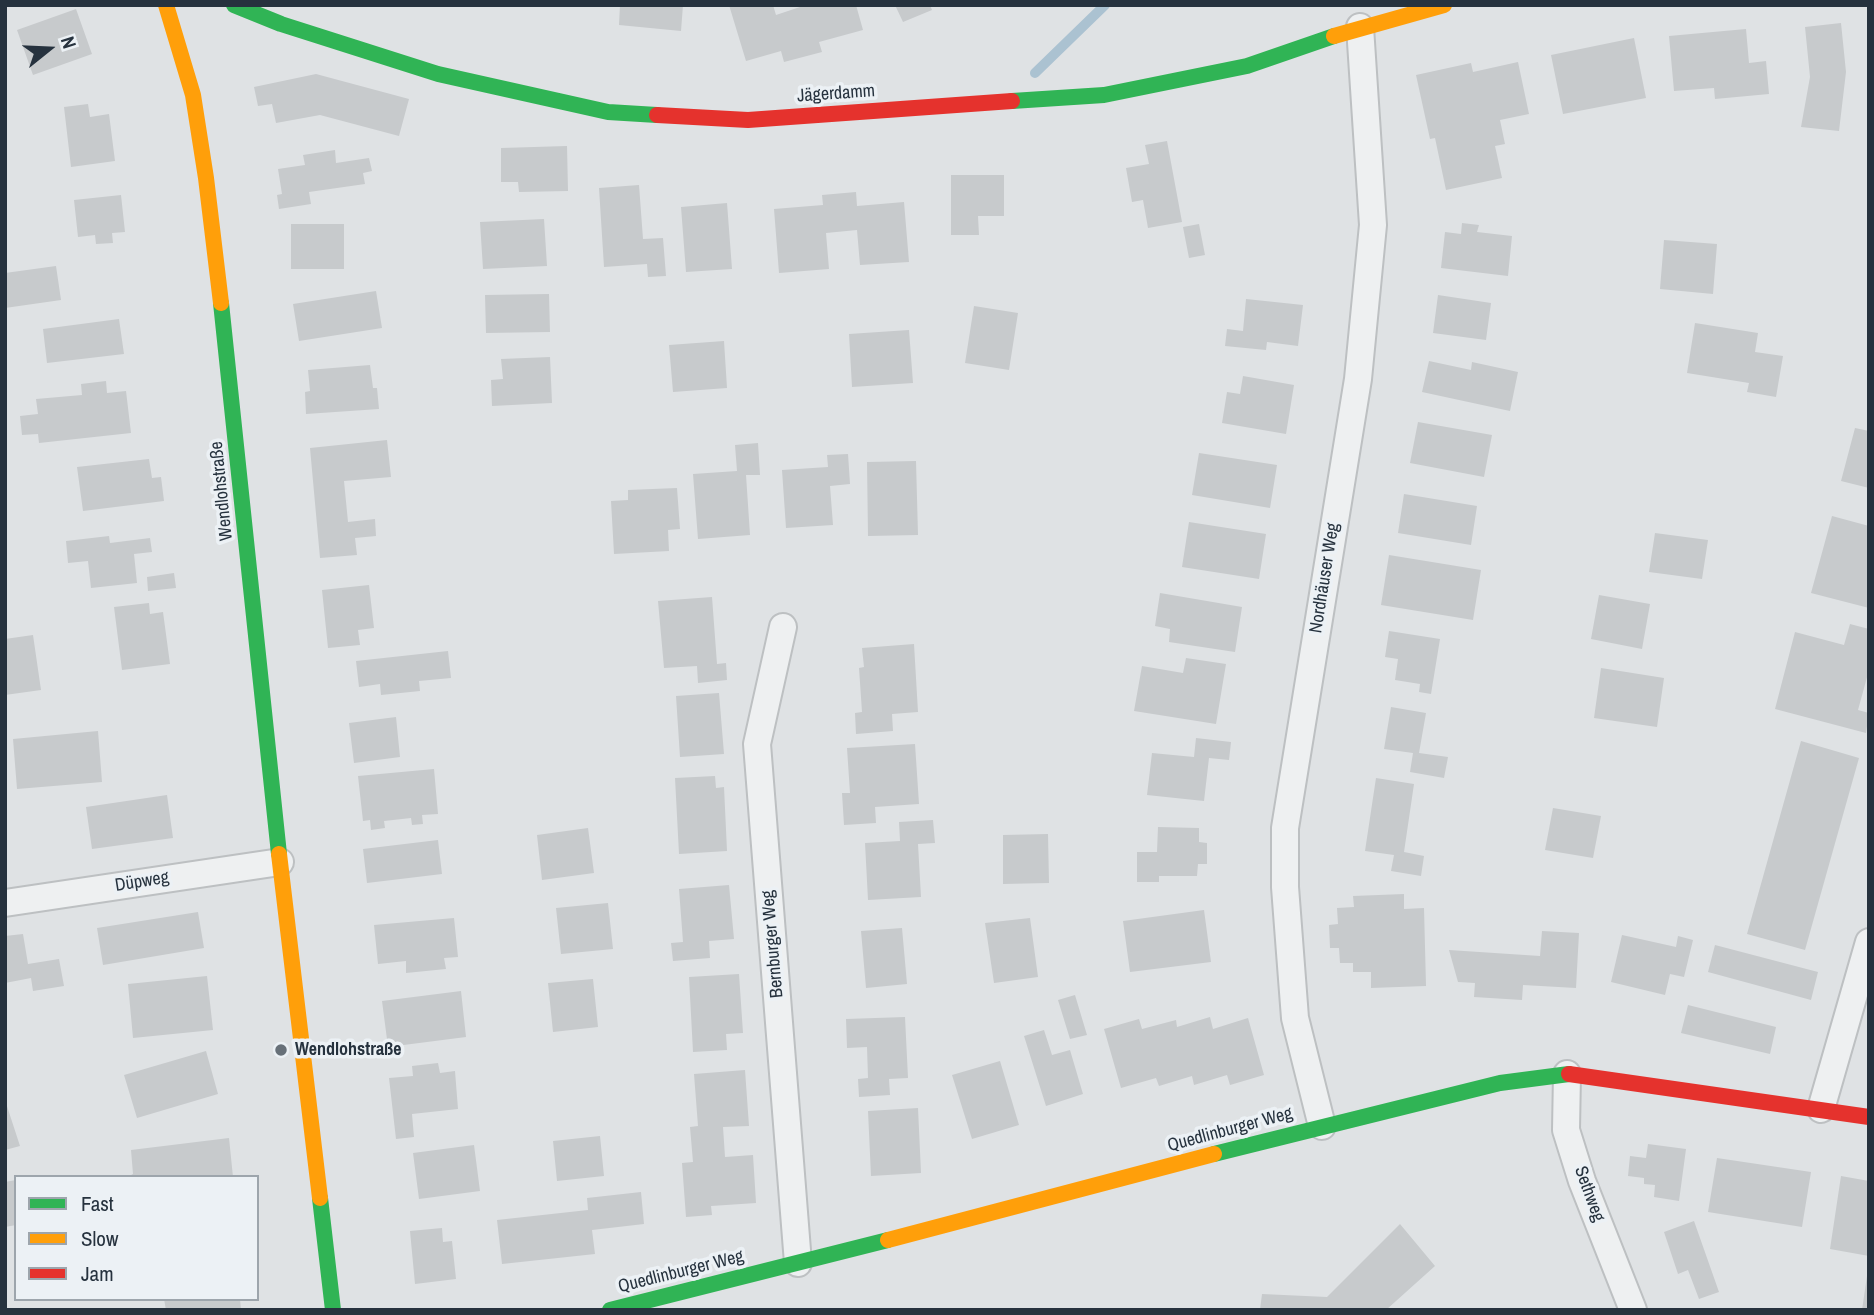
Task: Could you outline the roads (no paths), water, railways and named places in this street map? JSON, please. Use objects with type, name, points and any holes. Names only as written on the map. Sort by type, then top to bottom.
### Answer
[{"type":"street","name":"Wendlohstraße","points":[[166,5],[193,95],[206,178],[279,862],[333,1310]]},
{"type":"street","name":"Jägerdamm","points":[[234,5],[281,24],[438,74],[491,86],[608,112],[748,120],[1104,95],[1247,66],[1360,27],[1444,5]]},
{"type":"street","name":"Nordhäuser Weg","points":[[1322,1126],[1295,1018],[1285,887],[1285,828],[1358,379],[1372,237],[1360,27]]},
{"type":"street","name":"Bernburger Weg","points":[[783,627],[757,744],[799,1263]]},
{"type":"street","name":"Düpweg","points":[[5,903],[279,862]]},
{"type":"street","points":[[1821,1109],[1869,942]]},
{"type":"street","name":"Quedlinburger Weg","points":[[610,1310],[1322,1126],[1500,1083],[1567,1074],[1869,1117]]},
{"type":"street","name":"Sethweg","points":[[1567,1074],[1566,1130],[1582,1181],[1633,1310]]},
{"type":"waterway","points":[[1035,73],[1105,5]]},
{"type":"place","name":"Wendlohstraße","points":[[281,1050]]}]
